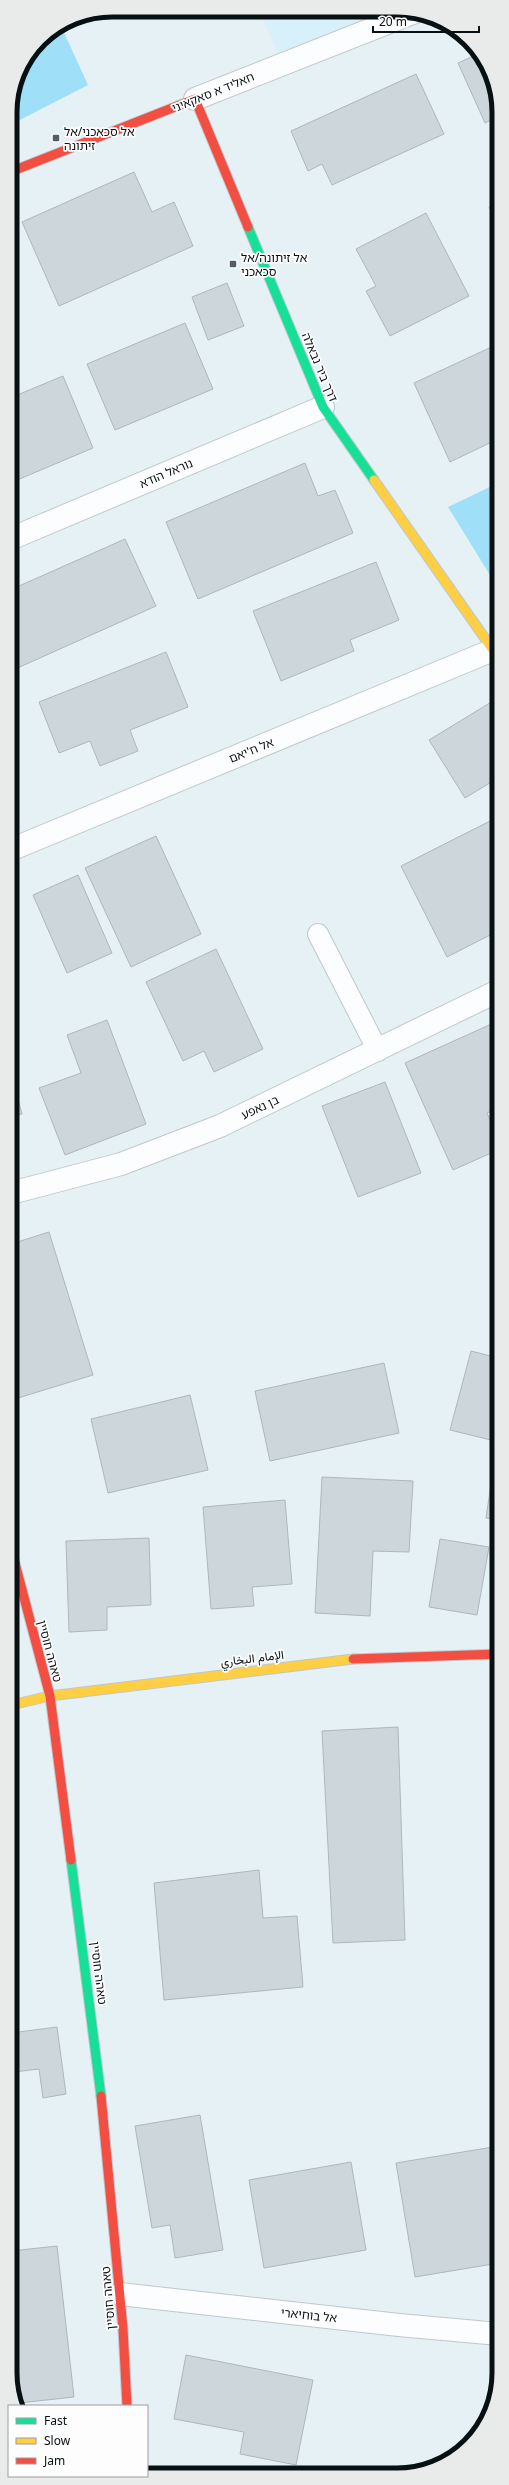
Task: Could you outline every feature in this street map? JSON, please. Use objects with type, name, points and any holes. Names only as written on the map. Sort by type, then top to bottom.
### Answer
[{"type":"street","name":"חאליד א סאקאיני","points":[[17,169],[402,17]]},
{"type":"street","name":"דרך ביר נבאלה","points":[[195,99],[323,408],[492,650]]},
{"type":"street","name":"נוראל הודא","points":[[17,536],[323,408]]},
{"type":"street","name":"אל ח'יאם","points":[[17,847],[492,655]]},
{"type":"street","name":"בן נאפע","points":[[17,1192],[121,1164],[220,1126],[378,1051],[492,993]]},
{"type":"street","name":"טאהה חוסיין","points":[[17,1571],[50,1696],[90,1998],[120,2294],[127,2405]]},
{"type":"street","name":"الإمام البخاري","points":[[17,1704],[50,1696],[354,1659],[492,1654]]},
{"type":"street","name":"אל בוחיארי","points":[[120,2294],[399,2325],[492,2333]]},
{"type":"lane","points":[[318,934],[378,1051]]},
{"type":"shaded area","points":[[262,17],[375,17],[279,56]]},
{"type":"shaded area","points":[[63,31],[88,85],[17,121],[17,106],[20,87],[27,70],[41,49]]},
{"type":"shaded area","points":[[492,486],[492,578],[448,507]]},
{"type":"building","points":[[474,56],[476,59],[489,87],[492,120],[485,123],[458,63]]},
{"type":"building","points":[[416,74],[444,134],[332,185],[322,164],[308,171],[291,131]]},
{"type":"building","points":[[134,172],[152,212],[174,202],[193,246],[59,306],[22,222]]},
{"type":"building","points":[[492,205],[492,214],[489,207]]},
{"type":"building","points":[[426,213],[469,296],[390,336],[366,291],[376,286],[356,249]]},
{"type":"building","points":[[227,283],[244,326],[208,340],[192,297]]},
{"type":"building","points":[[185,323],[213,389],[115,430],[87,364]]},
{"type":"building","points":[[492,347],[492,442],[450,462],[414,383]]},
{"type":"building","points":[[63,376],[93,448],[17,480],[17,395]]},
{"type":"building","points":[[305,463],[318,496],[335,490],[353,533],[198,599],[166,522]]},
{"type":"building","points":[[125,539],[156,606],[17,668],[17,587]]},
{"type":"building","points":[[376,562],[399,620],[350,640],[354,651],[281,681],[253,611]]},
{"type":"building","points":[[166,652],[188,707],[130,730],[138,751],[100,766],[90,741],[59,753],[39,702]]},
{"type":"building","points":[[492,702],[492,782],[465,798],[429,740]]},
{"type":"building","points":[[492,820],[492,934],[447,957],[401,866]]},
{"type":"building","points":[[156,836],[201,934],[131,967],[85,868]]},
{"type":"building","points":[[78,875],[112,953],[67,973],[33,895]]},
{"type":"building","points":[[216,949],[263,1049],[214,1072],[204,1051],[183,1061],[146,982]]},
{"type":"building","points":[[107,1020],[146,1124],[65,1155],[39,1088],[81,1073],[67,1035]]},
{"type":"building","points":[[492,1024],[492,1111],[487,1113],[492,1124],[492,1153],[453,1170],[405,1063]]},
{"type":"building","points":[[385,1082],[421,1173],[358,1197],[322,1106]]},
{"type":"building","points":[[17,1096],[22,1114],[17,1115]]},
{"type":"building","points":[[49,1232],[93,1375],[18,1398],[17,1394],[17,1242]]},
{"type":"building","points":[[471,1351],[492,1356],[492,1440],[450,1430]]},
{"type":"building","points":[[384,1363],[399,1433],[270,1461],[255,1391]]},
{"type":"building","points":[[190,1395],[208,1470],[108,1493],[91,1419]]},
{"type":"building","points":[[322,1477],[413,1481],[409,1552],[373,1551],[370,1616],[315,1613]]},
{"type":"building","points":[[491,1484],[492,1484],[492,1519],[486,1518]]},
{"type":"building","points":[[285,1500],[292,1584],[252,1587],[254,1606],[211,1609],[203,1507]]},
{"type":"building","points":[[149,1538],[151,1605],[107,1607],[107,1630],[69,1632],[66,1541]]},
{"type":"building","points":[[440,1539],[489,1547],[477,1615],[429,1607]]},
{"type":"building","points":[[398,1727],[405,1940],[333,1943],[322,1731]]},
{"type":"building","points":[[259,1870],[263,1918],[297,1916],[303,1987],[164,2000],[154,1883]]},
{"type":"building","points":[[57,2027],[66,2094],[43,2098],[39,2069],[17,2072],[17,2032]]},
{"type":"building","points":[[200,2115],[223,2250],[175,2258],[170,2225],[152,2228],[135,2126]]},
{"type":"building","points":[[492,2147],[492,2264],[415,2277],[396,2163]]},
{"type":"building","points":[[351,2162],[366,2250],[264,2268],[249,2180]]},
{"type":"building","points":[[57,2246],[74,2397],[22,2403],[17,2373],[17,2250]]},
{"type":"building","points":[[186,2355],[313,2380],[296,2465],[240,2454],[244,2432],[174,2419]]},
{"type":"traffic: fast","points":[[248,227],[323,407],[374,480]]},
{"type":"traffic: fast","points":[[71,1860],[101,2096]]},
{"type":"traffic: slow","points":[[374,480],[492,648]]},
{"type":"traffic: slow","points":[[17,1704],[50,1696],[353,1659]]},
{"type":"traffic: jam","points":[[17,169],[195,99],[248,227]]},
{"type":"traffic: jam","points":[[17,1571],[50,1696],[71,1860]]},
{"type":"traffic: jam","points":[[353,1659],[492,1654]]},
{"type":"traffic: jam","points":[[101,2096],[123,2329],[127,2405]]},
{"type":"place","name":"אל סכאכני/אל זיתונה","points":[[56,138]]},
{"type":"place","name":"אל זיתונה/אל סכאכני","points":[[233,264]]}]
